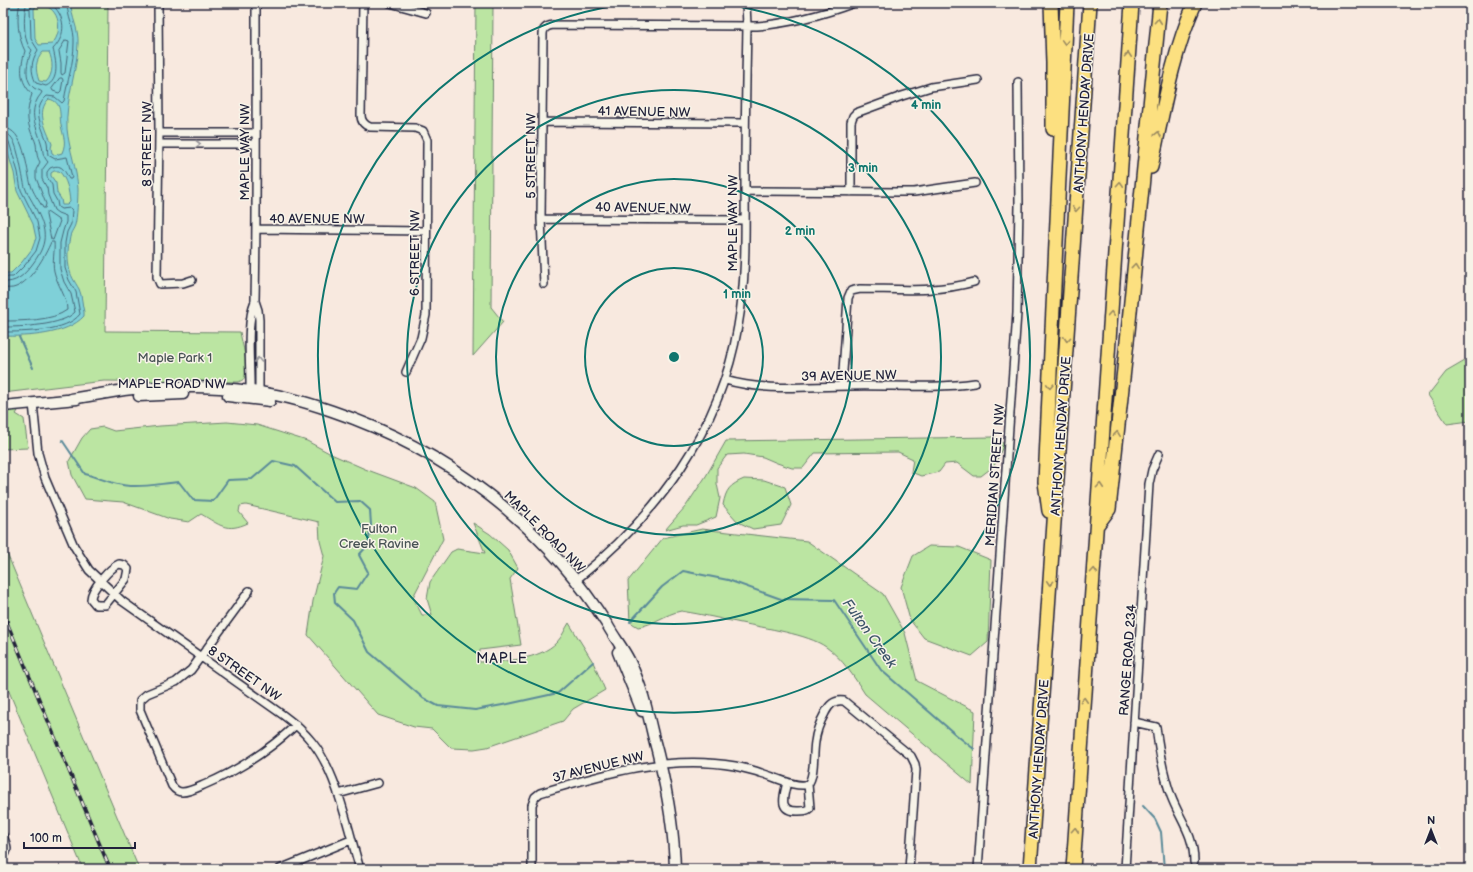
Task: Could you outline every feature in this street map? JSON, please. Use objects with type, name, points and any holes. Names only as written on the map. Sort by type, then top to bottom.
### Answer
[{"type":"highway","points":[[1051,3],[1054,63],[1052,220],[1056,263]]},
{"type":"highway","points":[[1052,544],[1045,482],[1067,3]]},
{"type":"highway","name":"ANTHONY HENDAY DRIVE","points":[[1030,869],[1090,3]]},
{"type":"highway","points":[[1073,869],[1132,3]]},
{"type":"highway","points":[[1097,525],[1109,509],[1139,227],[1160,3]]},
{"type":"highway","points":[[1139,227],[1175,55],[1185,24],[1195,3]]},
{"type":"street","name":"8 STREET NW","points":[[158,3],[158,277],[160,284],[183,283],[192,280]]},
{"type":"street","name":"MAPLE WAY NW","points":[[254,395],[259,320],[255,301],[256,3]]},
{"type":"street","name":"6 STREET NW","points":[[362,3],[361,115],[364,124],[373,127],[416,128],[423,131],[427,142],[425,323],[421,338],[406,372]]},
{"type":"street","points":[[390,3],[426,13]]},
{"type":"street","name":"MAPLE WAY NW","points":[[576,580],[638,524],[668,488],[679,473],[699,437],[724,380],[735,341],[743,295],[747,26],[746,3]]},
{"type":"street","points":[[747,26],[770,25],[809,18],[854,3]]},
{"type":"street","name":"5 STREET NW","points":[[544,284],[541,218],[543,34],[545,28],[553,25],[747,26]]},
{"type":"street","points":[[851,192],[850,122],[853,116],[860,111],[920,90],[978,80]]},
{"type":"street","name":"MERIDIAN STREET NW","points":[[978,869],[1017,314],[1019,205],[1018,82]]},
{"type":"street","name":"41 AVENUE NW","points":[[542,122],[745,123]]},
{"type":"street","points":[[159,133],[255,133]]},
{"type":"street","points":[[159,144],[255,144]]},
{"type":"street","points":[[745,191],[914,192],[975,183]]},
{"type":"street","name":"40 AVENUE NW","points":[[541,218],[745,220]]},
{"type":"street","name":"40 AVENUE NW","points":[[256,229],[426,231]]},
{"type":"street","points":[[842,386],[848,298],[852,291],[860,289],[941,289],[974,282]]},
{"type":"street","name":"39 AVENUE NW","points":[[724,380],[746,385],[771,388],[842,386],[952,386],[975,383]]},
{"type":"street","name":"MAPLE ROAD NW","points":[[3,406],[72,399],[182,394],[254,395],[343,415],[381,430],[425,452],[472,482],[492,497],[542,543],[576,580],[608,626],[653,735],[661,764],[669,804],[675,869]]},
{"type":"street","name":"8 STREET NW","points":[[33,403],[38,453],[48,488],[76,550],[85,565],[100,582],[114,594],[296,725],[313,743],[330,770],[360,869]]},
{"type":"street","name":"RANGE ROAD 234","points":[[1125,869],[1149,484],[1152,470],[1159,454]]},
{"type":"street","points":[[122,564],[126,567],[127,576],[114,594],[105,605],[102,606],[96,605],[91,599],[92,592],[100,582],[116,565],[122,564]]},
{"type":"street","points":[[249,591],[202,658],[181,679],[171,685],[147,694],[140,700],[140,710],[172,786],[181,792],[193,789],[237,770],[269,748],[296,725]]},
{"type":"street","points":[[787,782],[784,804],[786,809],[792,812],[804,811],[810,808],[808,784],[812,777],[815,740],[821,721],[831,704],[840,700],[848,702],[911,756],[914,761],[916,770],[909,869]]},
{"type":"street","points":[[1134,722],[1156,727],[1163,768],[1172,796],[1191,837],[1194,862]]},
{"type":"street","name":"37 AVENUE NW","points":[[532,869],[532,805],[535,797],[540,793],[620,770],[661,764],[695,762],[721,764],[760,772],[801,786],[808,784]]},
{"type":"street","points":[[338,794],[378,783]]},
{"type":"street","points":[[3,836],[7,846],[4,855]]},
{"type":"street","points":[[280,869],[351,840]]},
{"type":"green space","name":"Maple Park 1","points":[[3,3],[108,3],[105,331],[240,332],[246,366],[245,376],[242,380],[238,382],[104,381],[3,393]]},
{"type":"green space","points":[[476,3],[493,3],[491,307],[503,322],[473,356]]},
{"type":"green space","points":[[1470,358],[1470,421],[1447,424],[1428,395],[1446,372]]},
{"type":"green space","points":[[15,409],[18,411],[16,414],[24,419],[28,448],[3,449],[3,410]]},
{"type":"green space","name":"Fulton Creek Ravine","points":[[227,422],[257,425],[307,441],[331,454],[365,469],[416,488],[435,502],[443,539],[413,597],[422,615],[432,615],[427,599],[430,582],[451,552],[457,549],[485,553],[473,523],[490,534],[508,550],[518,568],[510,579],[521,645],[480,650],[479,662],[521,659],[541,653],[557,642],[569,623],[593,662],[605,690],[573,709],[563,721],[487,747],[474,749],[451,748],[432,729],[414,727],[378,715],[308,635],[313,601],[324,556],[320,541],[319,522],[246,505],[240,506],[239,512],[248,523],[240,526],[223,526],[201,514],[189,522],[170,519],[123,502],[85,499],[72,475],[69,461],[82,438],[90,429],[103,427],[114,431],[160,426]]},
{"type":"green space","points":[[994,437],[1004,444],[994,466],[981,476],[974,476],[957,463],[945,464],[939,472],[921,476],[911,472],[913,459],[898,452],[815,453],[803,468],[792,468],[763,457],[744,454],[727,455],[717,468],[717,484],[720,498],[716,517],[696,525],[683,525],[665,530],[686,506],[706,476],[726,441]]},
{"type":"green space","points":[[744,479],[764,480],[785,487],[791,505],[781,525],[753,529],[738,522],[723,505],[729,488],[735,483]]},
{"type":"green space","points":[[702,529],[807,541],[883,594],[905,633],[917,681],[975,711],[972,785],[865,694],[843,663],[832,652],[818,642],[785,632],[681,611],[675,612],[643,626],[638,627],[630,622],[628,581],[663,538]]},
{"type":"green space","points":[[3,544],[139,869],[83,869],[3,677]]},
{"type":"green space","points":[[929,546],[959,547],[991,560],[988,642],[972,656],[924,638],[910,620],[901,587],[913,556]]},
{"type":"water","points":[[3,3],[71,3],[78,44],[76,65],[69,97],[67,129],[76,174],[78,202],[75,225],[70,237],[68,259],[70,273],[81,294],[84,316],[68,327],[46,334],[3,336],[3,273],[11,273],[22,262],[32,249],[36,238],[33,224],[17,191],[14,173],[3,137]],"holes":[[[37,5],[50,8],[57,18],[59,25],[58,32],[52,44],[39,45],[35,39],[34,9]],[[43,52],[49,52],[52,71],[46,82],[39,81],[36,65]],[[49,99],[56,103],[60,109],[64,145],[62,153],[55,155],[52,153],[52,144],[43,121],[42,115],[45,104]],[[54,171],[59,171],[64,178],[70,198],[70,202],[67,205],[62,205],[61,199],[57,193],[56,183],[51,176],[51,173]]]},
{"type":"waterway","name":"Fulton Creek","points":[[19,337],[33,368]]},
{"type":"waterway","name":"Fulton Creek","points":[[62,440],[85,474],[125,486],[143,486],[179,482],[193,500],[213,501],[228,480],[252,479],[273,461],[295,466],[335,502],[360,501],[370,510],[371,525],[368,545],[359,555],[368,572],[357,589],[338,587],[334,593],[335,603],[353,620],[369,652],[423,698],[438,706],[475,710],[558,693],[593,662]]},
{"type":"waterway","name":"Fulton Creek","points":[[630,622],[662,587],[683,571],[728,580],[781,599],[834,600],[881,670],[974,749]]},
{"type":"waterway","name":"Fulton Creek","points":[[1143,806],[1155,819],[1161,832],[1164,869]]},
{"type":"railway","points":[[3,613],[110,869]]},
{"type":"district","name":"MAPLE","points":[[502,658]]}]
